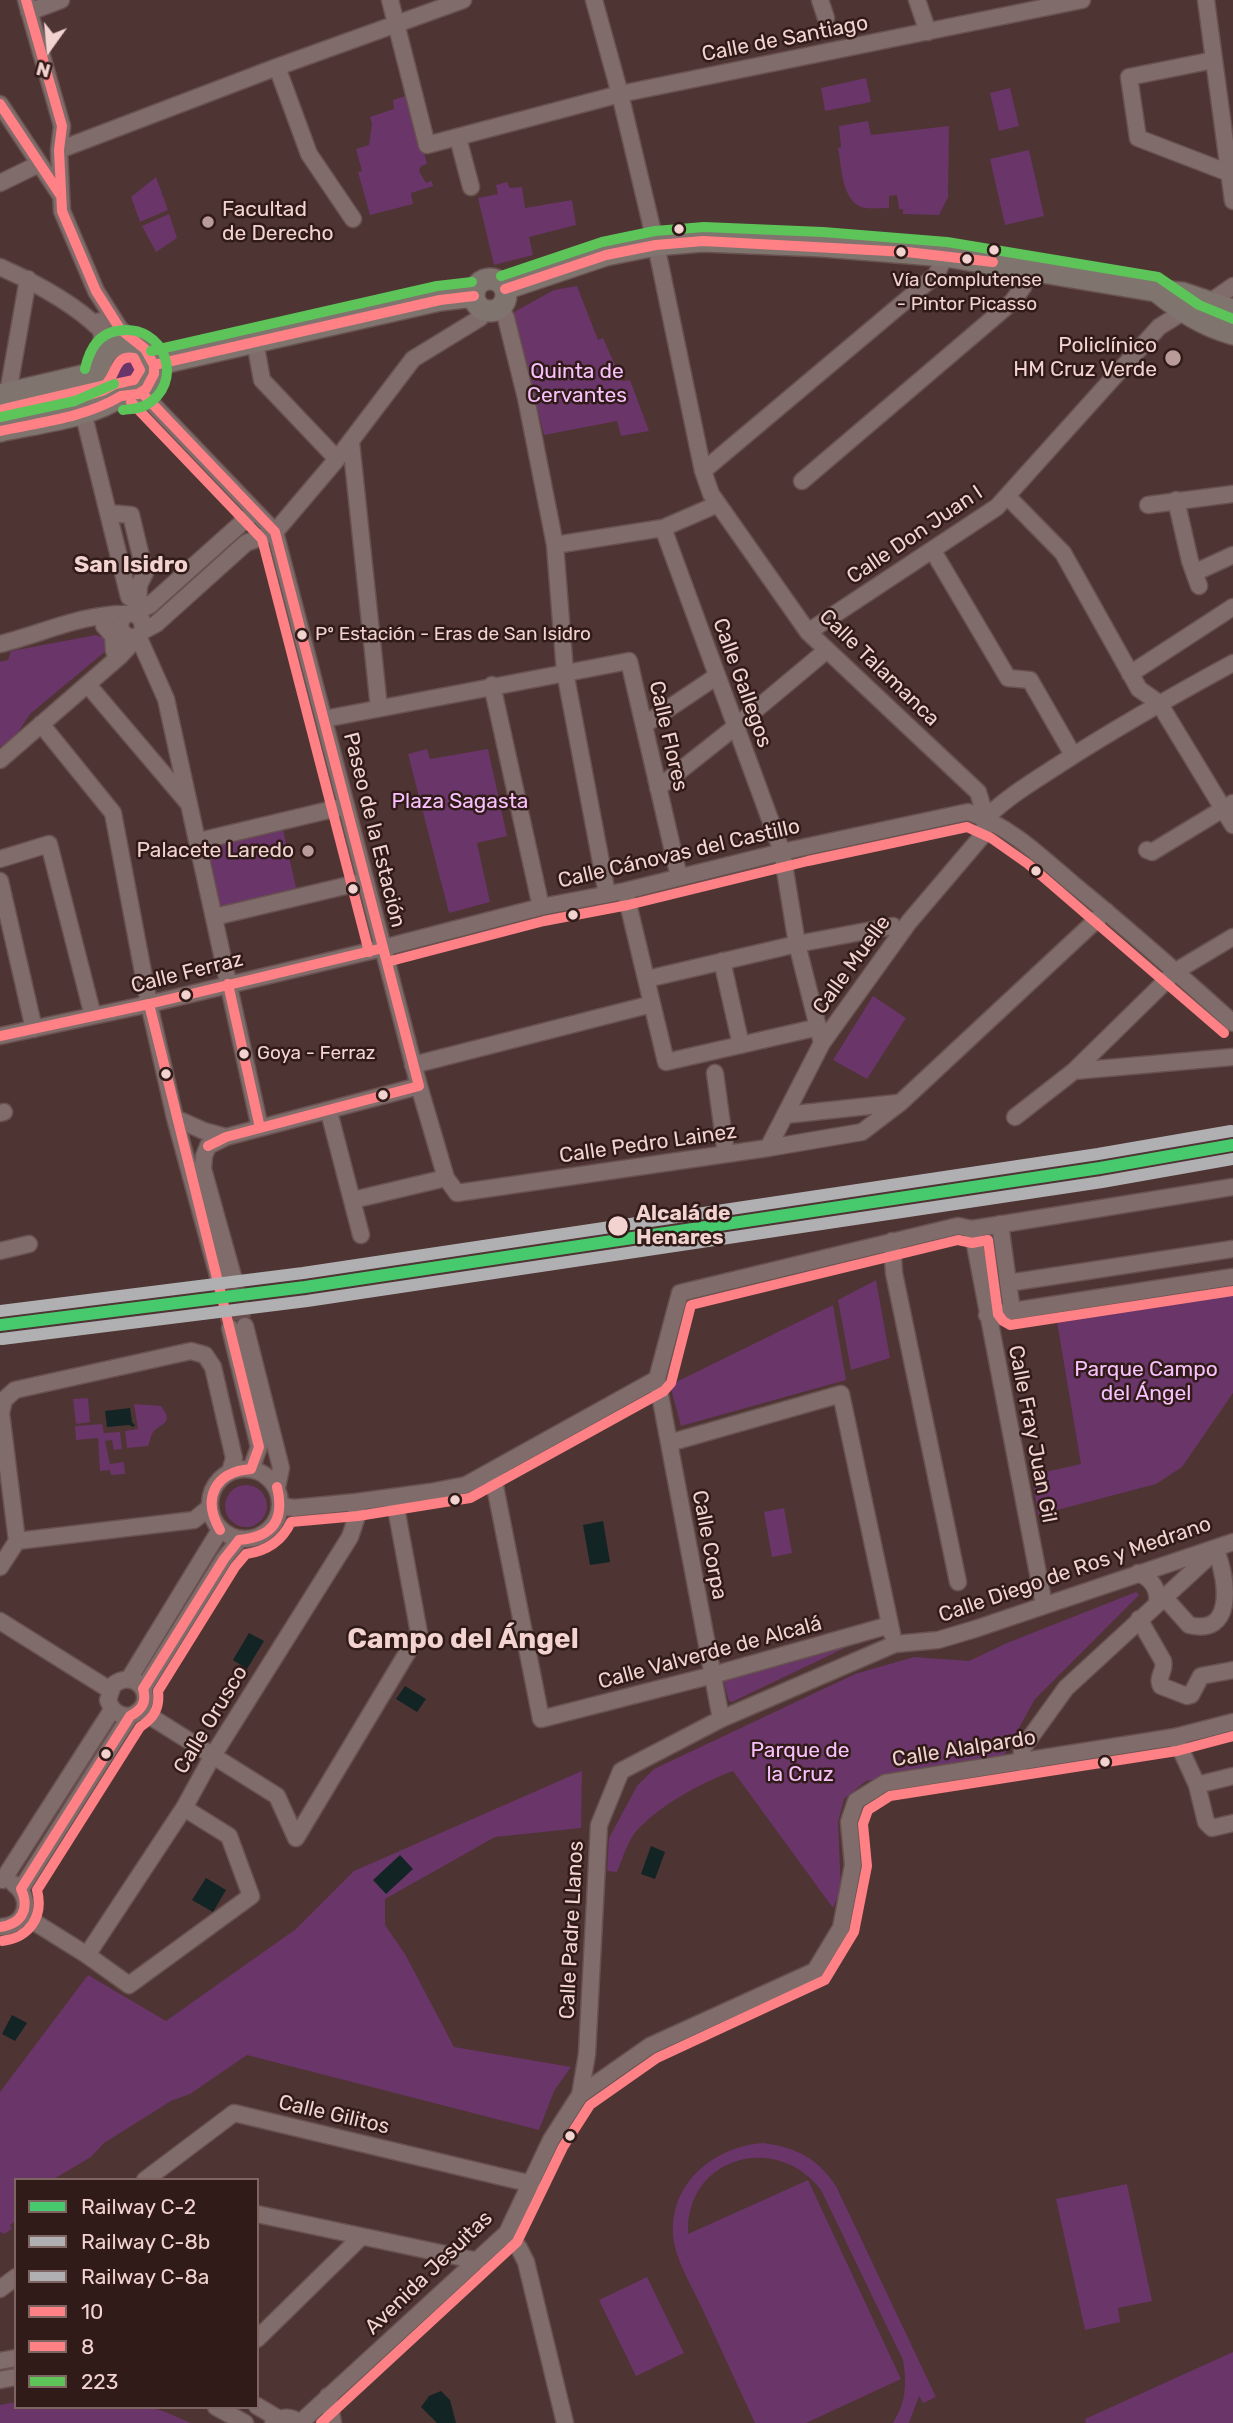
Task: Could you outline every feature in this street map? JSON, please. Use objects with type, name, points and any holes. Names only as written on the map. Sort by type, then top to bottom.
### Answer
[{"type":"main road","points":[[154,365],[440,300],[491,300],[606,255],[656,245],[703,241],[835,247],[945,256],[1182,293],[1233,310]]},
{"type":"main road","points":[[1156,291],[1182,312],[1218,330],[1233,334]]},
{"type":"main road","points":[[0,431],[111,404],[151,383],[154,365],[145,349],[137,345],[119,344],[102,363],[4,394]]},
{"type":"main road","points":[[102,363],[106,388],[131,394]]},
{"type":"street","points":[[61,0],[28,6],[62,126],[59,150],[62,211],[96,291],[120,329],[137,345]]},
{"type":"street","points":[[390,0],[397,24]]},
{"type":"street","points":[[59,150],[463,0]]},
{"type":"street","name":"Calle Talamanca","points":[[594,0],[620,94],[656,245],[703,471],[711,494],[808,632],[978,792],[986,818]]},
{"type":"street","points":[[820,0],[826,18]]},
{"type":"street","points":[[917,0],[928,32]]},
{"type":"street","name":"Calle de Santiago","points":[[397,24],[428,145],[620,94],[1082,0]]},
{"type":"street","points":[[1206,0],[1233,201]]},
{"type":"street","points":[[1214,60],[1129,77],[1138,138],[1230,173]]},
{"type":"street","points":[[277,67],[309,155],[352,219]]},
{"type":"street","points":[[3,107],[61,196]]},
{"type":"street","points":[[458,138],[471,187]]},
{"type":"street","points":[[0,183],[39,164]]},
{"type":"street","points":[[703,471],[936,275],[945,256]]},
{"type":"street","points":[[0,267],[28,279],[88,316],[100,329]]},
{"type":"street","points":[[802,481],[1012,302],[1023,287],[1028,268]]},
{"type":"street","points":[[4,394],[28,279]]},
{"type":"street","points":[[1210,302],[1233,286]]},
{"type":"street","points":[[96,291],[102,363]]},
{"type":"street","points":[[38,634],[59,634],[131,623],[156,624],[246,543],[275,532],[338,459],[413,359],[480,318],[491,300],[506,318],[526,398],[555,545],[565,672],[607,894]]},
{"type":"street","name":"Calle Don Juan I","points":[[808,632],[997,507],[1159,327],[1182,312]]},
{"type":"street","points":[[254,342],[262,380],[338,459]]},
{"type":"street","points":[[131,394],[275,532]]},
{"type":"street","points":[[83,412],[129,597],[131,623],[166,699],[260,1128]]},
{"type":"street","points":[[351,442],[379,708]]},
{"type":"street","points":[[1148,505],[1233,494]]},
{"type":"street","points":[[1007,496],[1063,553],[1139,689],[1159,703],[1228,806],[1233,825]]},
{"type":"street","points":[[1176,500],[1190,561],[1198,579],[1233,555]]},
{"type":"street","points":[[555,545],[663,528],[718,504]]},
{"type":"street","points":[[255,511],[131,623],[122,644],[39,718],[41,724],[113,813],[149,1004],[175,1118],[227,1281],[203,1169],[208,1146],[226,1137],[329,1112],[419,1086]]},
{"type":"street","name":"Calle Gallegos","points":[[663,528],[782,852],[797,944],[820,1035]]},
{"type":"street","name":"Paseo de la Estación","points":[[275,532],[413,1065],[446,1178]]},
{"type":"street","points":[[933,551],[1008,678],[1030,680],[1073,755]]},
{"type":"street","points":[[1130,674],[1231,613]]},
{"type":"street","points":[[0,644],[114,614],[131,623]]},
{"type":"street","points":[[0,760],[120,656],[131,623]]},
{"type":"street","points":[[658,788],[827,650]]},
{"type":"street","name":"Calle Flores","points":[[324,719],[629,661],[679,877]]},
{"type":"street","points":[[1233,663],[1159,703],[1073,755],[1003,801],[986,818],[1008,830],[1106,911],[1233,1023]]},
{"type":"street","points":[[644,725],[717,676]]},
{"type":"street","points":[[88,685],[190,806]]},
{"type":"street","points":[[492,685],[541,907]]},
{"type":"street","points":[[199,841],[346,806]]},
{"type":"street","points":[[1147,850],[1152,852],[1228,806]]},
{"type":"street","name":"Calle Cánovas del Castillo","points":[[383,948],[541,907],[625,891],[782,852],[968,813],[986,818]]},
{"type":"street","name":"Calle Muelle","points":[[768,1148],[820,1035],[909,922],[983,835],[986,818]]},
{"type":"street","points":[[0,859],[49,844],[93,1016]]},
{"type":"street","points":[[0,881],[34,1029]]},
{"type":"street","points":[[214,916],[366,881]]},
{"type":"street","points":[[625,891],[666,1062],[741,1045],[820,1035]]},
{"type":"street","points":[[785,1115],[900,1103],[1106,911]]},
{"type":"street","points":[[647,979],[797,944],[893,926]]},
{"type":"street","points":[[1015,1117],[1074,1071],[1176,971],[1233,937]]},
{"type":"street","name":"Calle Ferraz","points":[[0,1036],[149,1004],[383,948]]},
{"type":"street","points":[[722,961],[741,1045]]},
{"type":"street","points":[[413,1065],[652,1004]]},
{"type":"street","points":[[1074,1071],[1233,1057]]},
{"type":"street","points":[[715,1073],[726,1154]]},
{"type":"street","name":"Calle Pedro Lainez","points":[[446,1178],[457,1193],[768,1148],[862,1132],[900,1103]]},
{"type":"street","points":[[329,1112],[360,1235]]},
{"type":"street","points":[[175,1118],[226,1137]]},
{"type":"street","points":[[353,1200],[446,1178]]},
{"type":"street","points":[[281,1506],[294,1508],[356,1502],[466,1485],[657,1378],[680,1293],[958,1226],[972,1229],[1233,1187]]},
{"type":"street","points":[[1000,1224],[1012,1311]]},
{"type":"street","name":"Calle Fray Juan Gil","points":[[972,1229],[1044,1605]]},
{"type":"street","points":[[892,1241],[894,1273],[958,1582]]},
{"type":"street","points":[[0,1251],[29,1244]]},
{"type":"street","points":[[1008,1283],[1233,1249]]},
{"type":"street","points":[[987,1315],[1233,1277]]},
{"type":"street","points":[[251,1469],[259,1447],[238,1327],[281,1468],[276,1488]]},
{"type":"street","points":[[0,1567],[17,1541],[1,1413],[4,1400],[15,1390],[191,1351],[205,1355],[213,1367],[234,1458],[230,1472]]},
{"type":"street","name":"Calle Corpa","points":[[657,1378],[721,1718]]},
{"type":"street","points":[[669,1443],[841,1394],[895,1644]]},
{"type":"street","points":[[251,1469],[270,1479],[276,1488],[281,1506],[272,1528],[262,1536],[239,1539],[220,1530],[215,1523],[209,1507],[210,1498],[217,1483],[230,1472],[251,1469]]},
{"type":"street","name":"Calle Valverde de Alcalá","points":[[492,1471],[541,1719],[713,1675],[890,1625]]},
{"type":"street","points":[[21,1889],[135,1713],[145,1700],[139,1684],[129,1679],[118,1681],[110,1690],[108,1700],[112,1710],[117,1714],[135,1713],[277,1796],[296,1838],[419,1633],[394,1497]]},
{"type":"street","name":"Calle Orusco","points":[[87,1955],[184,1808],[212,1757],[350,1537],[358,1516],[356,1502]]},
{"type":"street","points":[[17,1541],[194,1520],[209,1507]]},
{"type":"street","points":[[129,1679],[220,1530]]},
{"type":"street","points":[[143,1689],[239,1539]]},
{"type":"street","points":[[1021,1763],[1022,1749],[1066,1688],[1139,1619],[1226,1543]]},
{"type":"street","points":[[1138,1573],[1147,1577],[1161,1600],[1189,1625],[1212,1626],[1226,1620],[1231,1613],[1226,1543]]},
{"type":"street","name":"Calle Diego de Ros y Medrano","points":[[621,1771],[721,1718],[895,1644],[938,1640],[1226,1543]]},
{"type":"street","points":[[1139,1619],[1163,1661],[1159,1684],[1161,1686],[1187,1696],[1191,1695],[1201,1676],[1233,1670]]},
{"type":"street","points":[[0,1621],[110,1690]]},
{"type":"street","points":[[0,1927],[12,1925],[23,1916],[26,1902],[21,1889],[2,1881],[112,1710]]},
{"type":"street","name":"Calle Alalpardo","points":[[580,2095],[650,2046],[815,1971],[842,1928],[853,1865],[849,1822],[856,1801],[885,1783],[1175,1737],[1233,1722]]},
{"type":"street","points":[[1175,1737],[1197,1786],[1206,1822],[1212,1828],[1233,1823]]},
{"type":"street","name":"Calle Padre Llanos","points":[[580,2095],[587,2054],[599,1825],[621,1771]]},
{"type":"street","points":[[1197,1786],[1233,1776]]},
{"type":"street","points":[[23,1916],[87,1955],[129,1985],[251,1896],[229,1836],[184,1808]]},
{"type":"street","name":"Avenida Jesuitas","points":[[300,2423],[505,2234],[532,2184],[551,2140],[580,2095]]},
{"type":"street","name":"Calle Gilitos","points":[[148,2178],[234,2113],[532,2184]]},
{"type":"street","points":[[259,2214],[478,2261]]},
{"type":"street","points":[[505,2234],[519,2248],[526,2262],[565,2423]]},
{"type":"street","points":[[259,2337],[361,2238]]},
{"type":"street","points":[[328,2396],[333,2423]]},
{"type":"street","points":[[259,2408],[276,2421],[290,2417],[300,2423]]},
{"type":"street","points":[[220,2409],[245,2423]]},
{"type":"green space","points":[[866,78],[871,102],[825,111],[821,88]]},
{"type":"green space","points":[[1010,88],[1019,126],[999,131],[990,93]]},
{"type":"green space","points":[[409,95],[427,164],[421,166],[419,171],[426,183],[432,181],[433,186],[411,193],[413,204],[370,215],[358,172],[362,171],[356,149],[369,145],[372,124],[370,117],[394,109],[393,100]]},
{"type":"green space","points":[[868,121],[871,135],[949,126],[948,197],[939,215],[903,214],[903,209],[899,209],[897,195],[889,196],[889,208],[865,208],[851,199],[842,174],[838,148],[841,147],[839,126]]},
{"type":"green space","points":[[1029,150],[1044,216],[1005,225],[990,159]]},
{"type":"green space","points":[[156,177],[168,210],[140,222],[131,197]]},
{"type":"green space","points":[[507,182],[510,188],[522,187],[525,208],[572,200],[576,225],[529,237],[533,255],[494,265],[478,198],[498,194],[496,185]]},
{"type":"green space","points":[[169,214],[177,238],[156,252],[142,226]]},
{"type":"green space","name":"Quinta de Cervantes","points":[[577,286],[598,340],[603,338],[622,381],[630,380],[649,431],[621,436],[617,421],[544,435],[514,312],[554,290]]},
{"type":"green space","points":[[126,350],[139,356],[145,369],[139,382],[126,388],[113,382],[107,369],[113,356]]},
{"type":"green space","points":[[96,635],[106,639],[107,650],[30,714],[15,737],[0,747],[0,662],[8,660],[11,651]]},
{"type":"green space","name":"Plaza Sagasta","points":[[427,749],[430,759],[488,749],[507,836],[477,843],[490,902],[449,913],[408,754]]},
{"type":"green space","points":[[282,825],[297,892],[221,908],[207,842]]},
{"type":"green space","points":[[873,996],[906,1018],[867,1079],[833,1060]]},
{"type":"green space","points":[[876,1280],[890,1358],[851,1370],[838,1300]]},
{"type":"green space","name":"Parque Campo del Ángel","points":[[1233,1292],[1233,1393],[1182,1467],[1156,1484],[1038,1515],[1032,1475],[1081,1464],[1056,1316]]},
{"type":"green space","points":[[833,1305],[846,1380],[681,1426],[670,1385]]},
{"type":"green space","points":[[88,1398],[90,1422],[76,1424],[73,1399]]},
{"type":"green space","points":[[134,1404],[161,1406],[167,1417],[152,1434],[148,1446],[127,1448],[125,1431],[138,1429]]},
{"type":"green space","points":[[102,1424],[104,1433],[120,1432],[122,1449],[114,1450],[112,1440],[105,1441],[110,1464],[124,1462],[125,1474],[111,1475],[110,1470],[100,1471],[98,1438],[76,1440],[75,1426]]},
{"type":"green space","points":[[246,1485],[261,1491],[267,1506],[261,1521],[246,1527],[231,1521],[225,1506],[231,1491]]},
{"type":"green space","points":[[784,1508],[792,1553],[772,1557],[764,1512]]},
{"type":"green space","name":"Parque de la Cruz","points":[[1136,1592],[1139,1595],[1035,1699],[1003,1757],[866,1781],[844,1799],[838,1822],[841,1889],[833,1908],[733,1771],[695,1788],[660,1810],[635,1832],[617,1872],[607,1871],[609,1838],[637,1786],[654,1769],[855,1674],[914,1657],[969,1661],[1007,1643]]},
{"type":"green space","points":[[853,1644],[732,1702],[729,1701],[724,1683],[726,1677]]},
{"type":"green space","points":[[582,1771],[581,1828],[495,1837],[385,1899],[385,1925],[405,1954],[454,2047],[571,2067],[554,2091],[539,2130],[247,2055],[190,2094],[171,2101],[104,2143],[91,2157],[55,2178],[14,2178],[14,2222],[10,2225],[12,2229],[4,2234],[0,2232],[0,2092],[88,1975],[166,2021],[296,1929],[354,1871]]},
{"type":"green space","points":[[763,2143],[805,2155],[829,2176],[836,2186],[936,2397],[923,2403],[919,2396],[909,2423],[893,2423],[901,2408],[904,2393],[903,2360],[821,2190],[802,2172],[781,2161],[758,2158],[736,2161],[717,2171],[701,2186],[691,2208],[688,2234],[808,2180],[901,2379],[806,2423],[755,2423],[680,2262],[673,2226],[676,2207],[684,2190],[709,2162],[744,2146]]},
{"type":"green space","points":[[1127,2184],[1152,2301],[1118,2308],[1120,2322],[1085,2330],[1056,2199]]},
{"type":"green space","points":[[647,2277],[684,2353],[636,2376],[599,2300]]},
{"type":"green space","points":[[1233,2352],[1233,2423],[1086,2423],[1085,2419]]},
{"type":"green space","points":[[14,2402],[14,2409],[155,2409],[191,2423],[0,2423],[0,2405]]},
{"type":"shaded area","points":[[130,1408],[135,1425],[133,1427],[107,1427],[105,1411]]},
{"type":"shaded area","points":[[603,1521],[610,1562],[590,1565],[583,1525]]},
{"type":"shaded area","points":[[249,1633],[264,1641],[247,1669],[233,1660]]},
{"type":"shaded area","points":[[405,1686],[426,1699],[417,1712],[396,1699]]},
{"type":"shaded area","points":[[651,1846],[665,1852],[655,1879],[641,1874]]},
{"type":"shaded area","points":[[400,1855],[413,1869],[386,1894],[373,1880]]},
{"type":"shaded area","points":[[206,1878],[226,1890],[213,1912],[192,1900]]},
{"type":"shaded area","points":[[12,2015],[27,2023],[15,2041],[2,2034]]},
{"type":"shaded area","points":[[441,2391],[450,2400],[456,2423],[437,2423],[421,2407],[429,2396]]},
{"type":"tunnel","points":[[826,18],[832,50]]},
{"type":"tunnel","points":[[234,1280],[245,1326]]},
{"type":"tunnel","points":[[220,1283],[230,1328]]},
{"type":"rail line","name":"C-8a","points":[[0,1311],[303,1273],[1098,1154],[1231,1131]]},
{"type":"rail line","name":"C-2","points":[[0,1325],[305,1287],[1100,1168],[1233,1145]]},
{"type":"rail line","name":"C-8b","points":[[2,1339],[307,1301],[1102,1182],[1233,1159]]},
{"type":"transit line","name":"10","points":[[26,0],[62,126],[59,150],[62,211],[96,291],[120,329],[145,349],[154,365],[154,374],[146,389],[138,394],[121,396]]},
{"type":"transit line","name":"10","points":[[0,104],[61,196]]},
{"type":"transit line","name":"223","points":[[501,276],[602,242],[655,231],[704,227],[823,232],[947,242],[1158,277],[1199,305],[1233,319]]},
{"type":"transit line","name":"10","points":[[505,289],[606,255],[656,245],[703,241],[907,252],[993,262]]},
{"type":"transit line","name":"223","points":[[151,351],[437,286],[472,282]]},
{"type":"transit line","name":"10","points":[[154,365],[440,300],[474,296]]},
{"type":"transit line","name":"223","points":[[85,369],[95,344],[110,333],[134,331],[148,336],[158,345],[165,357],[165,384],[157,396],[144,406],[123,410]]},
{"type":"transit line","name":"8","points":[[0,417],[102,391],[115,384],[134,380],[140,370],[134,358],[123,359],[105,385],[3,409]]},
{"type":"transit line","name":"223","points":[[0,417],[75,401],[114,384]]},
{"type":"transit line","name":"10","points":[[141,392],[275,532],[419,1086],[226,1137],[208,1146]]},
{"type":"transit line","name":"10","points":[[0,431],[77,414],[121,396]]},
{"type":"transit line","name":"8","points":[[131,402],[262,539],[369,952]]},
{"type":"transit line","name":"8","points":[[387,962],[544,921],[628,905],[808,861],[967,827],[991,838],[1028,864],[1224,1033]]},
{"type":"transit line","name":"10","points":[[0,1036],[149,1004],[383,948]]},
{"type":"transit line","name":"10","points":[[228,984],[260,1128]]},
{"type":"transit line","name":"10","points":[[149,1004],[259,1447],[251,1469]]},
{"type":"transit line","name":"8","points":[[2,1941],[20,1936],[32,1924],[38,1909],[37,1890],[140,1727],[155,1712],[158,1691],[235,1567],[246,1554],[273,1544],[291,1522],[358,1516],[470,1498],[664,1391],[671,1383],[691,1305],[958,1240],[972,1243],[988,1240],[998,1314],[1010,1325],[1233,1291]]},
{"type":"transit line","name":"10","points":[[220,1530],[212,1508],[215,1489],[228,1475],[251,1469]]},
{"type":"transit line","name":"10","points":[[239,1540],[260,1535],[274,1525],[279,1509],[277,1487]]},
{"type":"transit line","name":"10","points":[[21,1889],[130,1716],[142,1705],[143,1689],[224,1559],[239,1540]]},
{"type":"transit line","name":"8","points":[[321,2423],[517,2242],[563,2147],[590,2105],[657,2058],[825,1980],[854,1932],[867,1866],[863,1824],[868,1810],[890,1796],[1177,1751],[1233,1736]]},
{"type":"transit line","name":"10","points":[[0,1927],[14,1923],[22,1914],[25,1903],[21,1889]]},
{"type":"place","name":"Facultad de Derecho","points":[[208,222]]},
{"type":"place","name":"Vía Complutense - Pintor Picasso","points":[[967,259]]},
{"type":"place","name":"Policlínico HM Cruz Verde","points":[[1173,358]]},
{"type":"place","name":"Pº Estación - Eras de San Isidro","points":[[302,635]]},
{"type":"place","name":"Palacete Laredo","points":[[308,851]]},
{"type":"place","name":"Goya - Ferraz","points":[[244,1054]]},
{"type":"place","name":"Alcalá de Henares","points":[[618,1226]]},
{"type":"district","name":"San Isidro","points":[[131,565]]},
{"type":"district","name":"Campo del Ángel","points":[[463,1640]]}]
